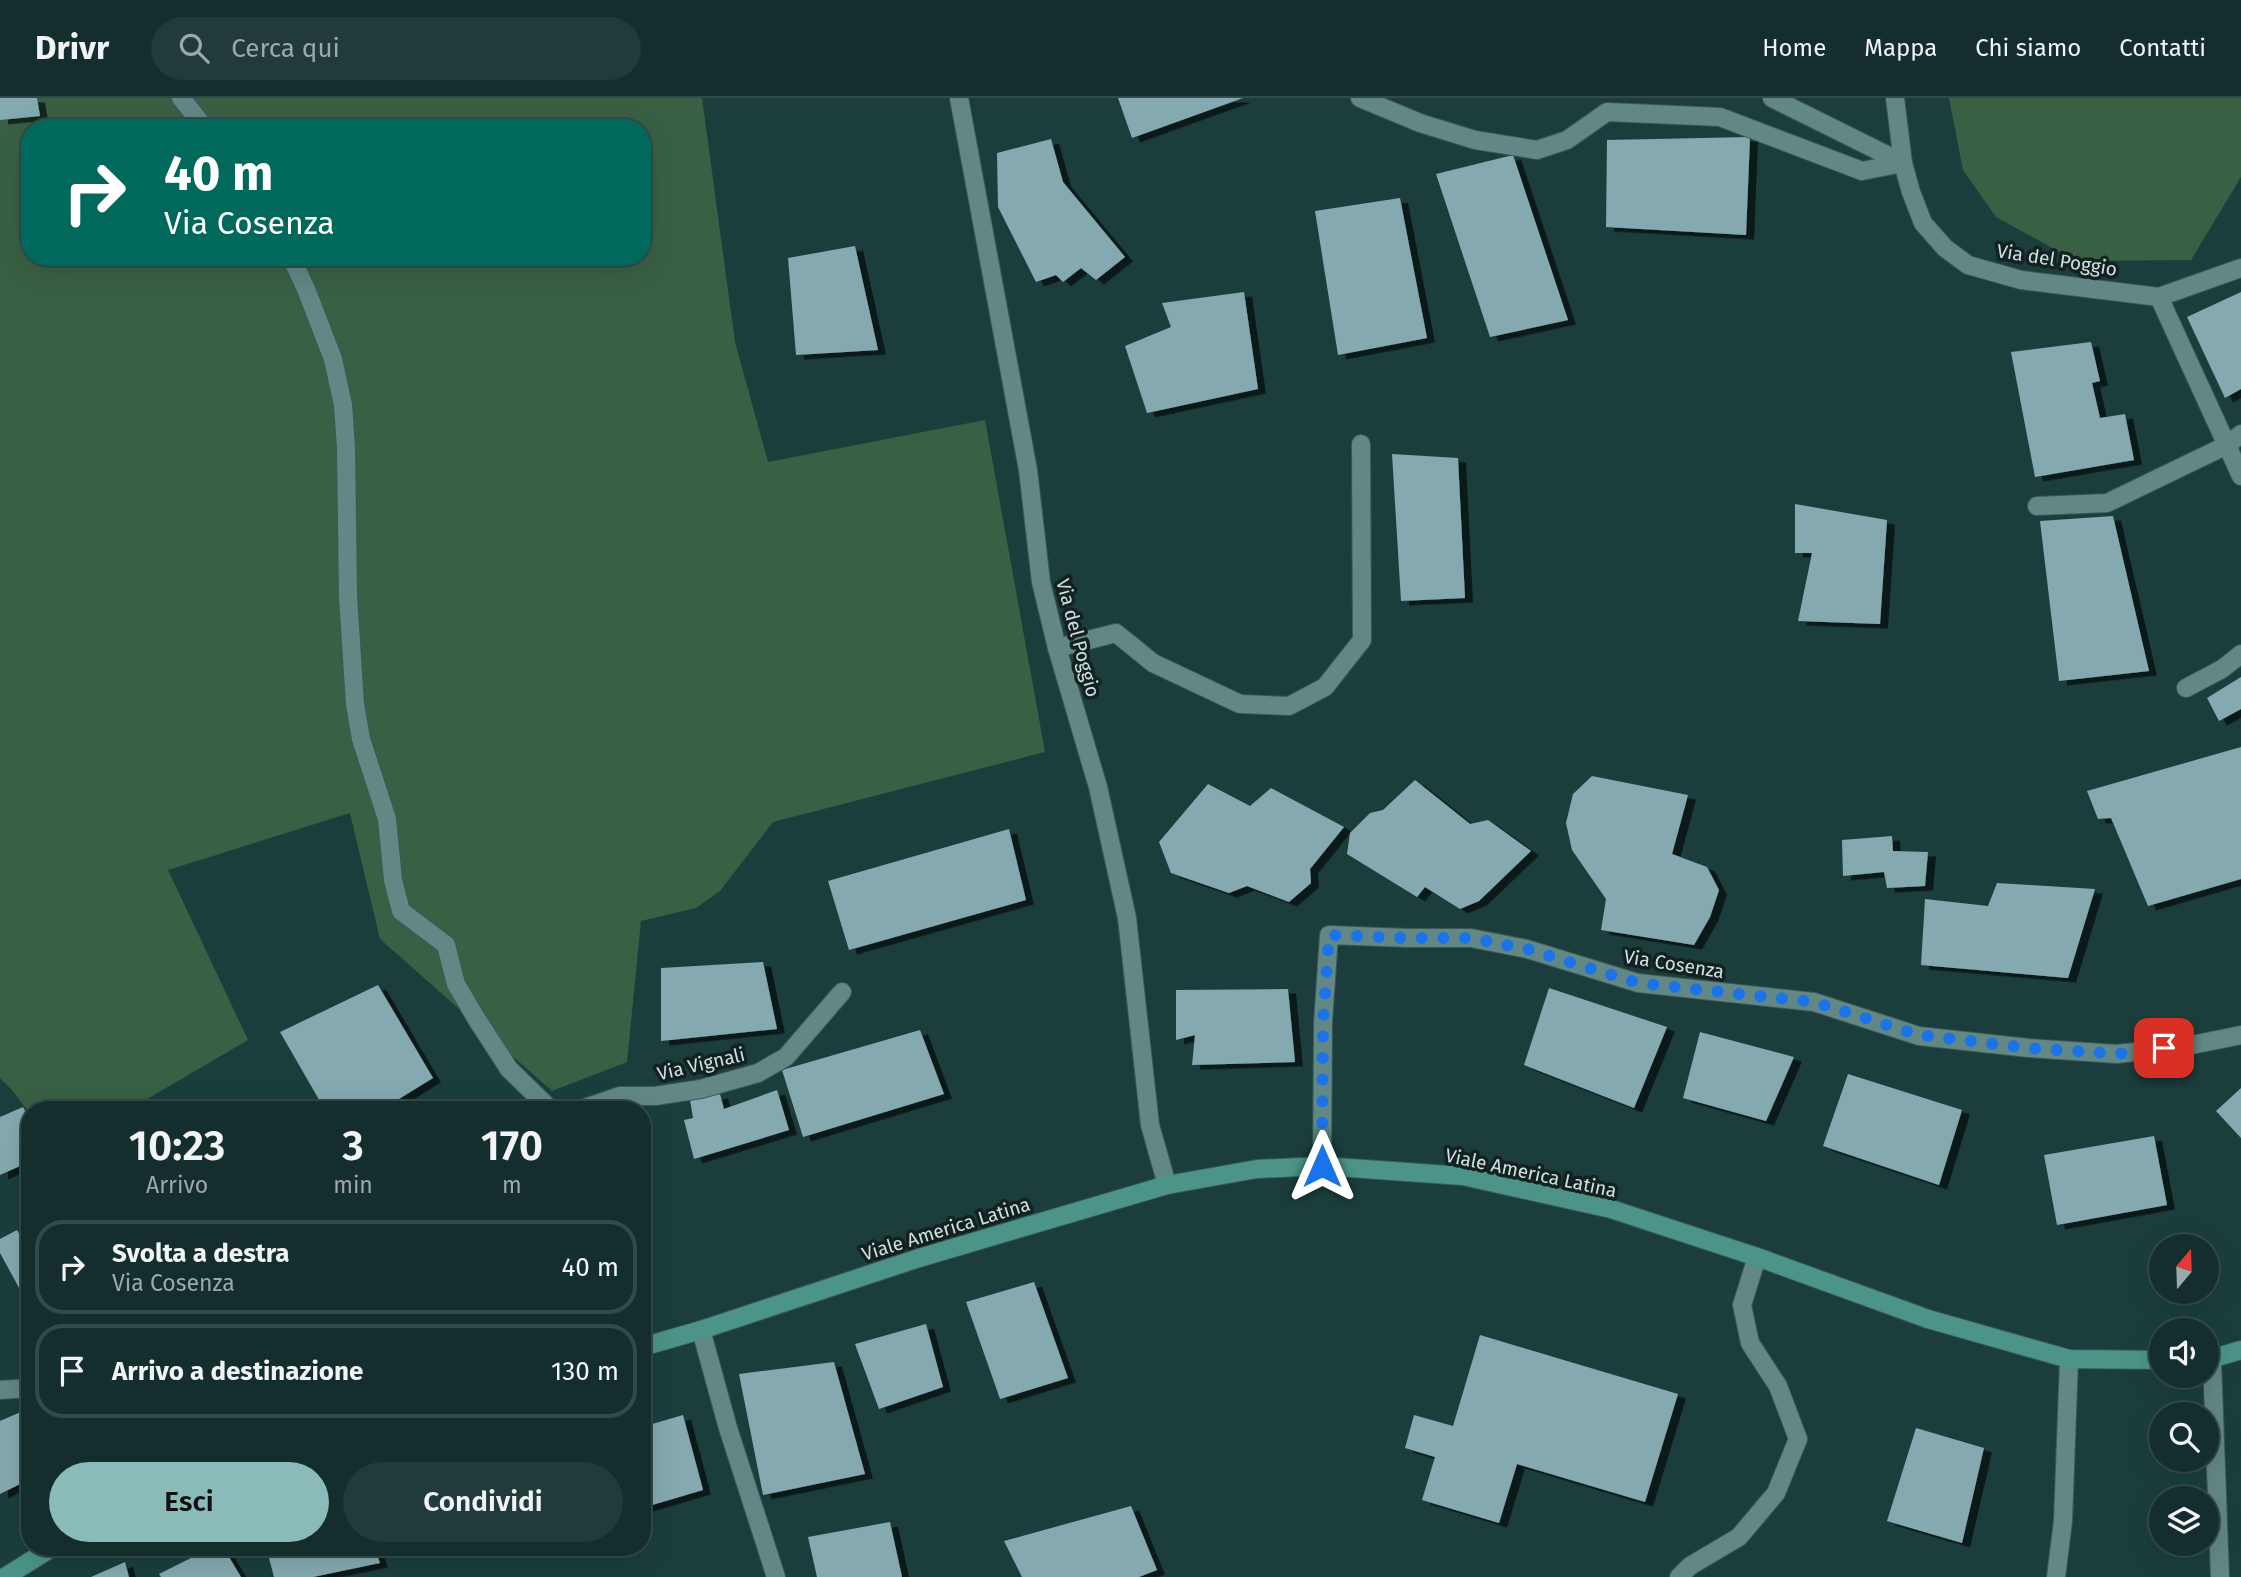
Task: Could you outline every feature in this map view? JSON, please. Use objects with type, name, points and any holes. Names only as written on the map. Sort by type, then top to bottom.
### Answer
[{"type":"main road","name":"Viale America Latina","points":[[651,1344],[919,1258],[1167,1185],[1257,1169],[1322,1166],[1463,1176],[1611,1209],[1757,1257],[1928,1319],[2069,1359],[2149,1360]]},
{"type":"main road","points":[[2219,1357],[2241,1350]]},
{"type":"main road","points":[[5,1577],[39,1556]]},
{"type":"street","points":[[181,98],[198,119]]},
{"type":"street","name":"Via del Poggio","points":[[960,98],[980,220],[1028,470],[1041,582],[1057,648],[1098,787],[1127,918],[1150,1125],[1167,1185]]},
{"type":"street","points":[[1360,98],[1420,123],[1475,140],[1537,150],[1567,140],[1607,112],[1720,117],[1862,172],[1903,163]]},
{"type":"street","points":[[1772,98],[1903,163]]},
{"type":"street","name":"Via del Poggio","points":[[1895,98],[1903,163],[1923,223],[1945,248],[1968,265],[2021,280],[2159,297],[2241,268]]},
{"type":"street","points":[[295,266],[333,359],[343,405],[348,596],[355,704],[361,739],[387,819],[393,880],[401,911],[446,945],[456,984],[476,1018],[509,1069],[542,1101]]},
{"type":"street","points":[[2159,297],[2234,440],[2241,476]]},
{"type":"street","points":[[2037,506],[2107,503],[2234,440]]},
{"type":"street","points":[[1057,648],[1116,633],[1153,663],[1240,704],[1289,706],[1325,687],[1362,640],[1362,444]]},
{"type":"street","points":[[2186,688],[2241,654]]},
{"type":"street","name":"Via Cosenza","points":[[1322,1166],[1323,1023],[1329,935],[1471,938],[1527,949],[1638,983],[1814,1002],[1919,1035],[2029,1048],[2117,1054],[2187,1046],[2241,1035]]},
{"type":"street","name":"Via Vignali","points":[[605,1101],[620,1096],[655,1096],[701,1089],[758,1073],[786,1057],[842,992]]},
{"type":"street","points":[[1679,1577],[1690,1566],[1739,1537],[1776,1493],[1798,1439],[1778,1386],[1750,1343],[1742,1305],[1757,1257]]},
{"type":"street","points":[[701,1330],[771,1576]]},
{"type":"street","points":[[2056,1577],[2063,1521],[2069,1359]]},
{"type":"street","points":[[2210,1388],[2220,1577]]},
{"type":"street","points":[[0,1390],[21,1389]]},
{"type":"green space","points":[[0,98],[702,98],[735,342],[768,462],[985,420],[1045,752],[773,822],[720,891],[696,908],[641,921],[627,1062],[552,1091],[380,939],[350,813],[168,870],[248,1040],[144,1101],[21,1102],[0,1078]]},
{"type":"green space","points":[[1949,98],[2241,98],[2241,177],[2191,260],[2076,261],[1996,217],[1963,170]]},
{"type":"building","points":[[0,98],[37,98],[40,116],[0,120]]},
{"type":"building","points":[[1118,98],[1243,98],[1132,138]]},
{"type":"building","points":[[1750,137],[1746,235],[1606,227],[1607,140]]},
{"type":"building","points":[[1051,139],[1063,182],[1125,257],[1096,280],[1081,268],[1063,282],[1056,275],[1036,282],[998,207],[997,153]]},
{"type":"building","points":[[1513,155],[1568,320],[1490,337],[1436,174]]},
{"type":"building","points":[[1400,198],[1427,338],[1338,355],[1315,211]]},
{"type":"building","points":[[855,246],[878,350],[796,355],[788,258]]},
{"type":"building","points":[[1244,292],[1258,389],[1147,413],[1125,346],[1171,327],[1162,303]]},
{"type":"building","points":[[2241,292],[2241,389],[2225,398],[2187,317]]},
{"type":"building","points":[[2091,342],[2100,381],[2092,383],[2100,418],[2125,414],[2134,460],[2035,477],[2011,352]]},
{"type":"building","points":[[1392,454],[1458,458],[1465,598],[1401,601]]},
{"type":"building","points":[[1795,504],[1887,520],[1880,624],[1798,621],[1812,553],[1795,553]]},
{"type":"building","points":[[2113,516],[2149,671],[2059,681],[2040,521]]},
{"type":"building","points":[[2241,677],[2241,709],[2219,721],[2207,698]]},
{"type":"building","points":[[2241,747],[2241,879],[2148,906],[2111,818],[2098,819],[2087,791]]},
{"type":"building","points":[[1592,776],[1688,795],[1672,854],[1707,867],[1719,890],[1710,917],[1694,945],[1601,930],[1606,899],[1572,850],[1566,823],[1573,794]]},
{"type":"building","points":[[1415,780],[1470,824],[1488,820],[1531,851],[1479,901],[1460,909],[1425,887],[1417,897],[1347,854],[1350,833],[1370,813],[1383,810]]},
{"type":"building","points":[[1208,784],[1250,806],[1271,788],[1344,827],[1310,869],[1311,883],[1289,902],[1247,886],[1229,893],[1171,873],[1159,842]]},
{"type":"building","points":[[1009,829],[1026,900],[849,950],[828,881]]},
{"type":"building","points":[[1892,836],[1893,851],[1928,852],[1925,886],[1887,888],[1884,872],[1843,876],[1842,840]]},
{"type":"building","points":[[1997,883],[2095,889],[2068,978],[1921,965],[1925,899],[1988,906]]},
{"type":"building","points":[[763,962],[777,1029],[661,1041],[661,968]]},
{"type":"building","points":[[378,985],[433,1078],[396,1101],[320,1101],[280,1032]]},
{"type":"building","points":[[1549,988],[1667,1027],[1634,1108],[1524,1065]]},
{"type":"building","points":[[1288,989],[1295,1062],[1192,1065],[1195,1035],[1176,1040],[1176,990]]},
{"type":"building","points":[[920,1030],[944,1094],[803,1137],[782,1070]]},
{"type":"building","points":[[1700,1032],[1794,1057],[1766,1121],[1683,1098]]},
{"type":"building","points":[[1848,1074],[1962,1110],[1939,1185],[1823,1146]]},
{"type":"building","points":[[2241,1088],[2241,1138],[2216,1111]]},
{"type":"building","points":[[777,1090],[789,1130],[694,1159],[684,1120],[693,1118],[690,1100],[720,1094],[724,1109]]},
{"type":"building","points":[[21,1108],[21,1168],[20,1166],[0,1175],[0,1117]]},
{"type":"building","points":[[2154,1136],[2167,1205],[2057,1225],[2044,1155]]},
{"type":"building","points":[[17,1230],[21,1237],[21,1292],[0,1253],[0,1239]]},
{"type":"building","points":[[1034,1282],[1068,1378],[1000,1399],[966,1302]]},
{"type":"building","points":[[926,1324],[943,1387],[879,1409],[855,1344]]},
{"type":"building","points":[[1480,1335],[1678,1394],[1645,1502],[1517,1464],[1499,1523],[1422,1500],[1435,1457],[1405,1448],[1414,1415],[1453,1426]]},
{"type":"building","points":[[834,1362],[865,1474],[763,1495],[739,1374]]},
{"type":"building","points":[[21,1412],[21,1484],[0,1494],[0,1421]]},
{"type":"building","points":[[683,1415],[703,1490],[651,1505],[651,1424]]},
{"type":"building","points":[[1916,1428],[1984,1448],[1962,1543],[1887,1521]]},
{"type":"building","points":[[1131,1506],[1157,1570],[1139,1577],[1022,1577],[1004,1541]]},
{"type":"building","points":[[890,1522],[902,1577],[817,1577],[808,1537]]},
{"type":"building","points":[[195,1556],[228,1556],[241,1577],[161,1577],[159,1574]]},
{"type":"building","points":[[268,1556],[377,1556],[380,1563],[313,1577],[274,1577]]},
{"type":"building","points":[[125,1562],[129,1577],[91,1577]]},
{"type":"route","points":[[1322,1166],[1323,1023],[1329,935],[1471,938],[1527,949],[1638,983],[1814,1002],[1919,1035],[2029,1048],[2117,1054],[2164,1048]]}]
